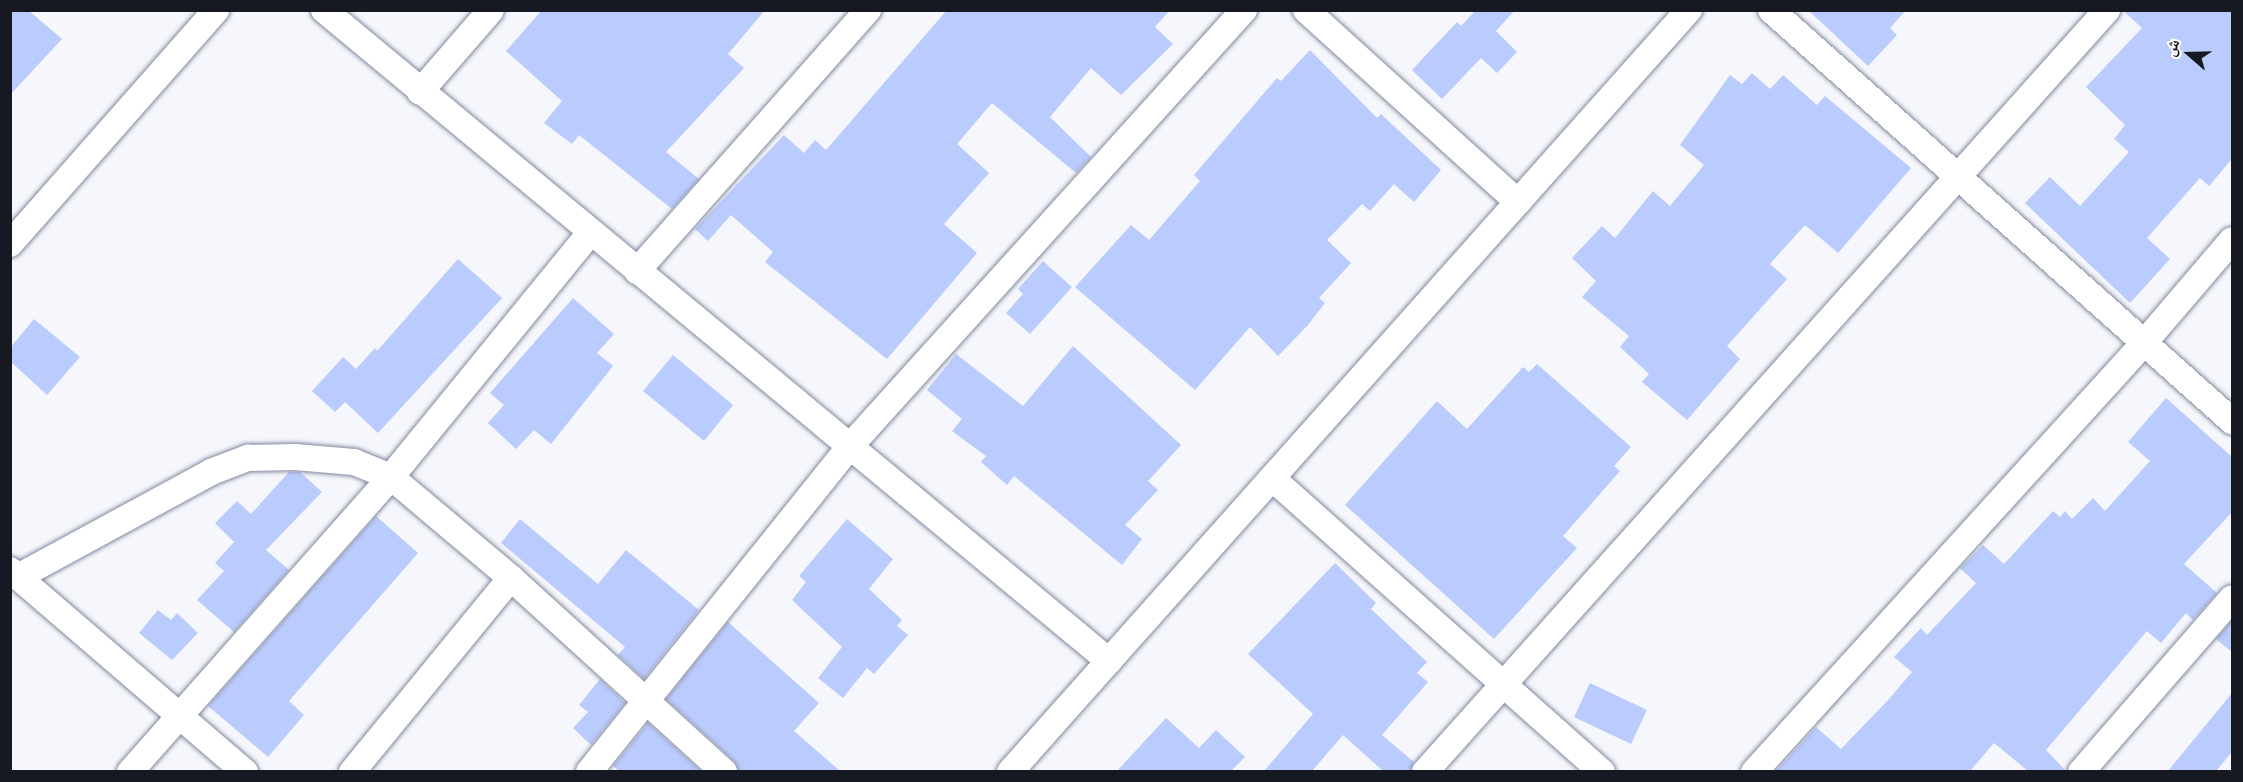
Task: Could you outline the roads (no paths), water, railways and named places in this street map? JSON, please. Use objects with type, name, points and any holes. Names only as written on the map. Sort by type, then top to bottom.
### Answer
[{"type":"street","points":[[10,244],[216,10]]},
{"type":"street","points":[[324,10],[590,233],[852,444],[1109,661]]},
{"type":"street","points":[[420,92],[492,10]]},
{"type":"street","points":[[637,271],[868,10]]},
{"type":"street","points":[[589,771],[852,444],[1244,10]]},
{"type":"street","points":[[1306,10],[1518,202]]},
{"type":"street","points":[[1010,771],[1689,10]]},
{"type":"street","points":[[1771,10],[1956,178],[2232,421]]},
{"type":"street","points":[[1425,771],[2107,10]]},
{"type":"street","points":[[130,771],[392,477],[590,233]]},
{"type":"street","points":[[1754,771],[2144,343],[2232,240]]},
{"type":"street","points":[[245,771],[14,573],[166,493],[248,459],[354,462],[392,477],[511,578],[645,704],[724,771]]},
{"type":"street","points":[[1272,478],[1602,771]]},
{"type":"street","points":[[352,771],[511,578]]},
{"type":"street","points":[[2081,771],[2232,598]]}]
